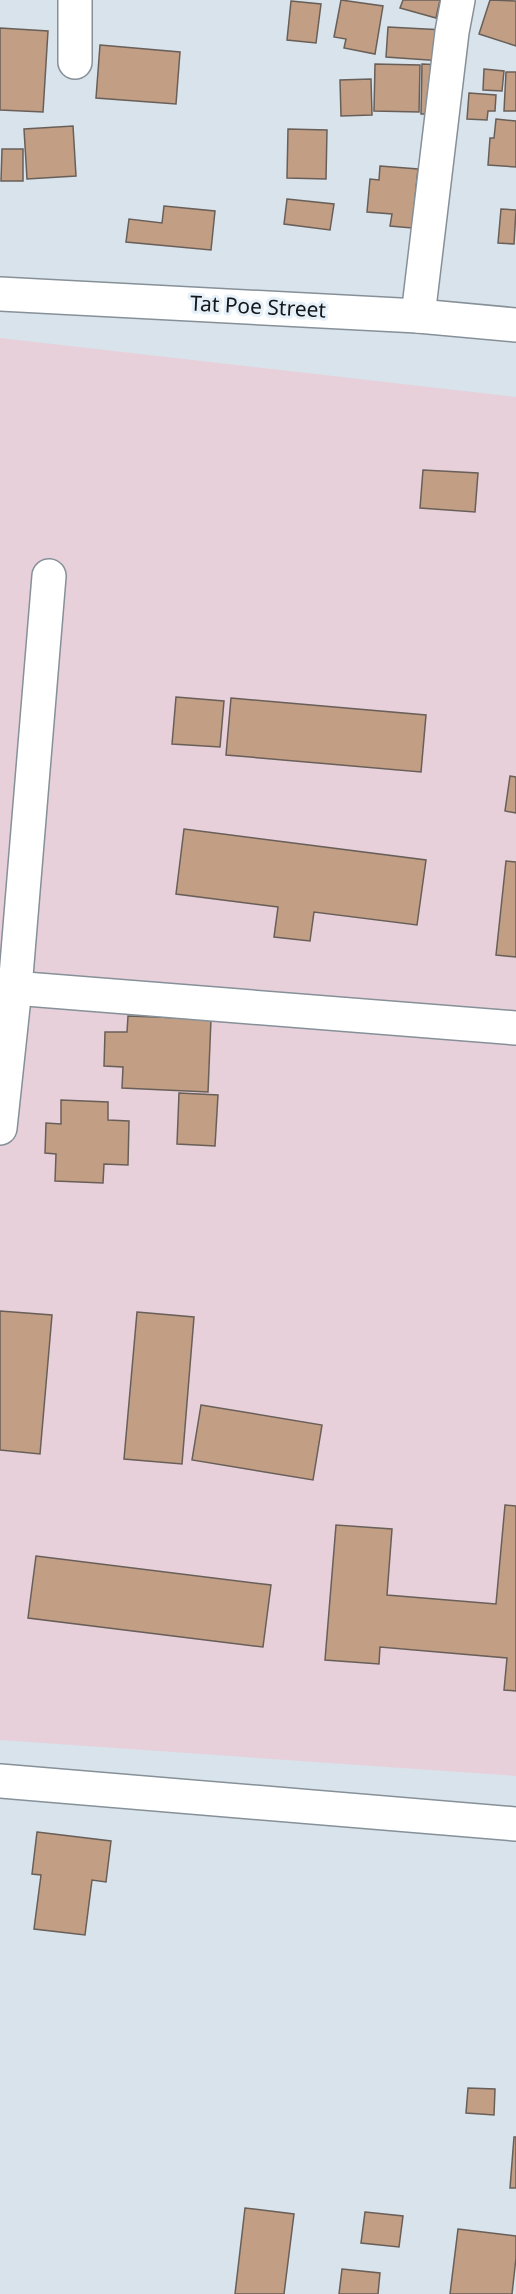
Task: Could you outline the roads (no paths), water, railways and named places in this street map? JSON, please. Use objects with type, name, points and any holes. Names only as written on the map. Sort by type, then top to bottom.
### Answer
[{"type":"street","points":[[75,0],[75,62]]},
{"type":"street","points":[[418,316],[452,32],[458,0]]},
{"type":"street","name":"Tat Poe Street","points":[[0,294],[418,316],[516,325]]},
{"type":"street","points":[[0,1128],[7,988],[49,576]]},
{"type":"street","points":[[7,988],[516,1028]]},
{"type":"street","points":[[0,1781],[516,1824]]}]
